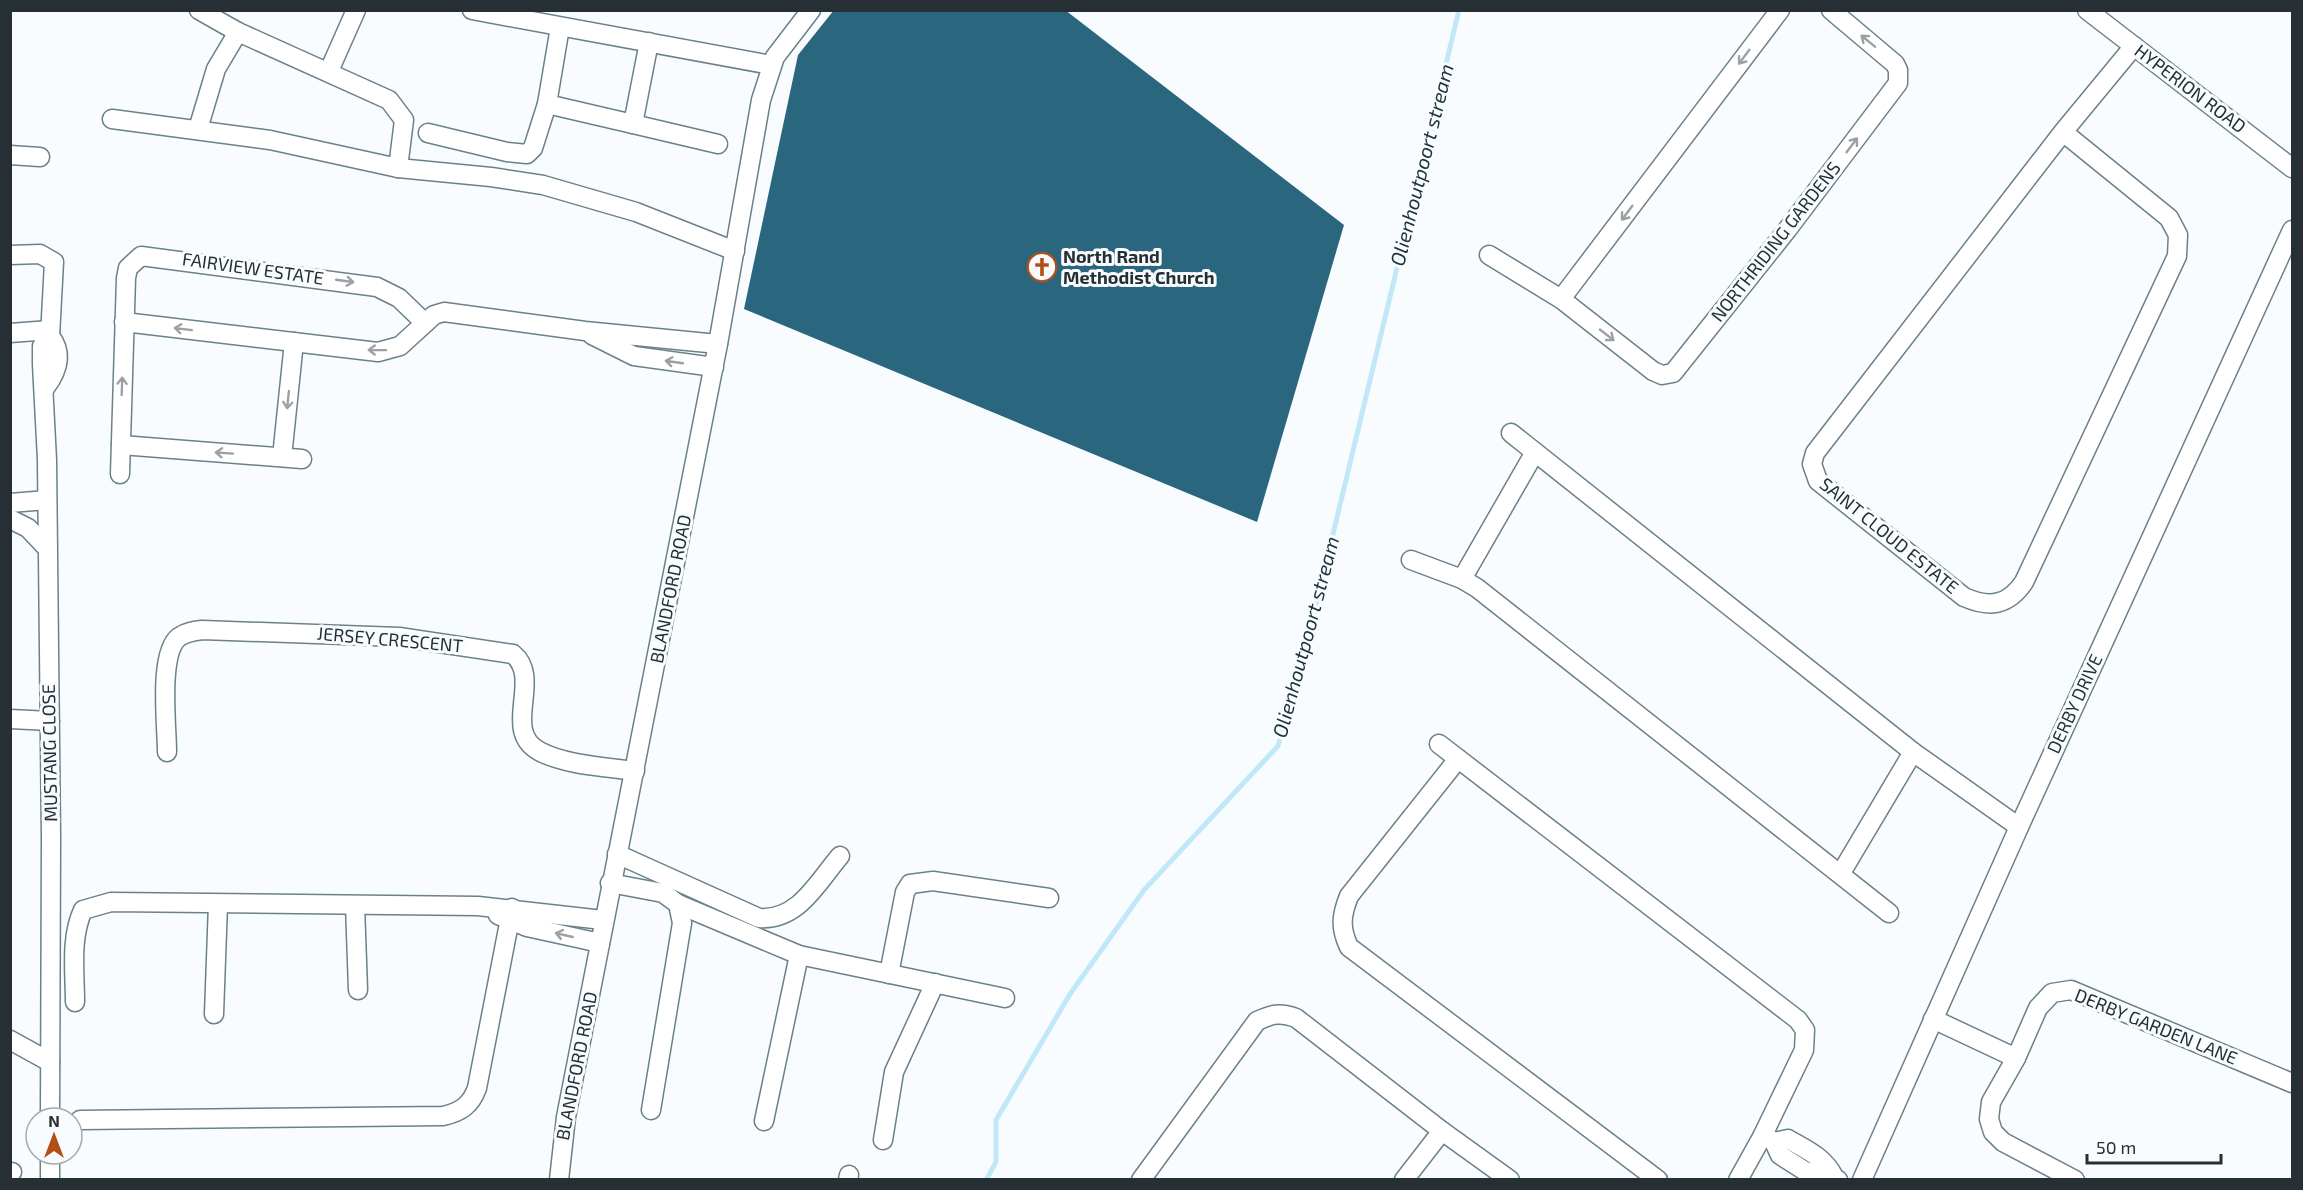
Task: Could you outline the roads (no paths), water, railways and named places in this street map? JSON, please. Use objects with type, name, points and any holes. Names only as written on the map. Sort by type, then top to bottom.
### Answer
[{"type":"street","points":[[329,71],[356,10]]},
{"type":"street","points":[[472,10],[771,65]]},
{"type":"street","name":"BLANDFORD ROAD","points":[[559,1179],[566,1117],[610,883],[635,771],[714,367],[761,100],[771,65],[811,10]]},
{"type":"street","points":[[1561,299],[1780,10]]},
{"type":"street","name":"NORTHRIDING GARDENS","points":[[1490,255],[1561,299],[1653,371],[1662,375],[1673,373],[1898,83],[1895,64],[1831,10]]},
{"type":"street","name":"HYPERION ROAD","points":[[2087,10],[2292,168]]},
{"type":"street","points":[[200,11],[238,32],[381,95],[396,106],[402,116],[404,128],[398,168]]},
{"type":"street","points":[[429,133],[507,153],[527,154],[533,148],[547,105],[560,27]]},
{"type":"street","points":[[198,129],[216,69],[238,32]]},
{"type":"street","points":[[633,124],[649,42]]},
{"type":"street","name":"SAINT CLOUD ESTATE","points":[[2063,132],[2169,218],[2178,236],[2177,256],[2025,582],[2007,601],[1993,604],[1978,603],[1964,597],[1818,481],[1812,464],[1821,442],[2063,132],[2134,46]]},
{"type":"street","points":[[547,105],[718,144]]},
{"type":"street","points":[[112,119],[270,140],[398,168],[491,177],[564,190],[663,221],[735,251]]},
{"type":"street","points":[[10,155],[40,157]]},
{"type":"street","name":"DERBY DRIVE","points":[[1862,1179],[2019,826],[2292,230]]},
{"type":"street","name":"MUSTANG CLOSE","points":[[10,255],[40,254],[54,262],[50,333],[42,346],[45,388],[50,721],[50,1106]]},
{"type":"street","name":"FAIRVIEW ESTATE","points":[[120,474],[124,322],[128,268],[141,256],[153,255],[377,287],[399,298],[425,322]]},
{"type":"street","points":[[124,322],[378,352],[390,350],[408,340],[434,315],[456,312],[585,331],[718,345]]},
{"type":"street","points":[[585,331],[634,356],[714,367]]},
{"type":"street","points":[[10,333],[50,333]]},
{"type":"street","points":[[282,457],[294,342]]},
{"type":"street","points":[[1511,433],[1913,753],[2019,826]]},
{"type":"street","points":[[121,445],[302,459]]},
{"type":"street","points":[[1462,579],[1535,452]]},
{"type":"street","points":[[10,503],[47,500]]},
{"type":"street","points":[[10,519],[28,528],[46,547]]},
{"type":"street","points":[[1411,560],[1462,579],[1841,873],[1889,913]]},
{"type":"street","name":"JERSEY CRESCENT","points":[[167,752],[166,666],[172,645],[179,637],[202,630],[344,634],[399,637],[513,654],[521,661],[525,672],[521,714],[522,729],[528,741],[540,751],[575,761],[635,771]]},
{"type":"street","points":[[10,719],[50,721]]},
{"type":"street","points":[[1439,744],[1798,1020],[1805,1029],[1804,1050],[1769,1138],[1738,1179]]},
{"type":"street","points":[[1841,873],[1913,753]]},
{"type":"street","points":[[1458,759],[1349,896],[1342,912],[1341,931],[1349,947],[1658,1179]]},
{"type":"street","points":[[617,854],[759,918],[774,919],[795,909],[840,856]]},
{"type":"street","points":[[889,974],[905,892],[910,884],[933,881],[1049,898]]},
{"type":"street","points":[[610,883],[663,893],[678,904],[799,955],[1005,998]]},
{"type":"street","points":[[75,1002],[75,940],[83,910],[95,904],[124,901],[478,906],[511,914],[603,920]]},
{"type":"street","points":[[214,1014],[218,904]]},
{"type":"street","points":[[651,1110],[682,923],[678,904]]},
{"type":"street","points":[[356,905],[358,990]]},
{"type":"street","points":[[511,914],[527,927],[600,943]]},
{"type":"street","points":[[84,1120],[443,1116],[456,1113],[467,1107],[477,1088],[511,914]]},
{"type":"street","points":[[764,1121],[799,955]]},
{"type":"street","points":[[883,1140],[894,1072],[935,983]]},
{"type":"street","name":"DERBY GARDEN LANE","points":[[2075,1179],[2003,1142],[1994,1132],[1989,1119],[1991,1102],[2016,1058],[2038,1008],[2052,993],[2071,990],[2292,1083]]},
{"type":"street","points":[[1141,1179],[1257,1021],[1272,1014],[1284,1014],[1296,1018],[1442,1131],[1510,1179]]},
{"type":"street","points":[[1933,1019],[2016,1058]]},
{"type":"street","points":[[10,1040],[50,1062]]},
{"type":"street","points":[[1404,1179],[1442,1131]]},
{"type":"street","points":[[1769,1138],[1788,1139],[1826,1162],[1836,1178]]},
{"type":"waterway","name":"Olienhoutpoort stream","points":[[986,1180],[996,1162],[996,1120],[1070,994],[1144,890],[1278,746],[1314,613],[1459,10]]},
{"type":"place","name":"North Rand Methodist Church","points":[[1042,267]]}]
